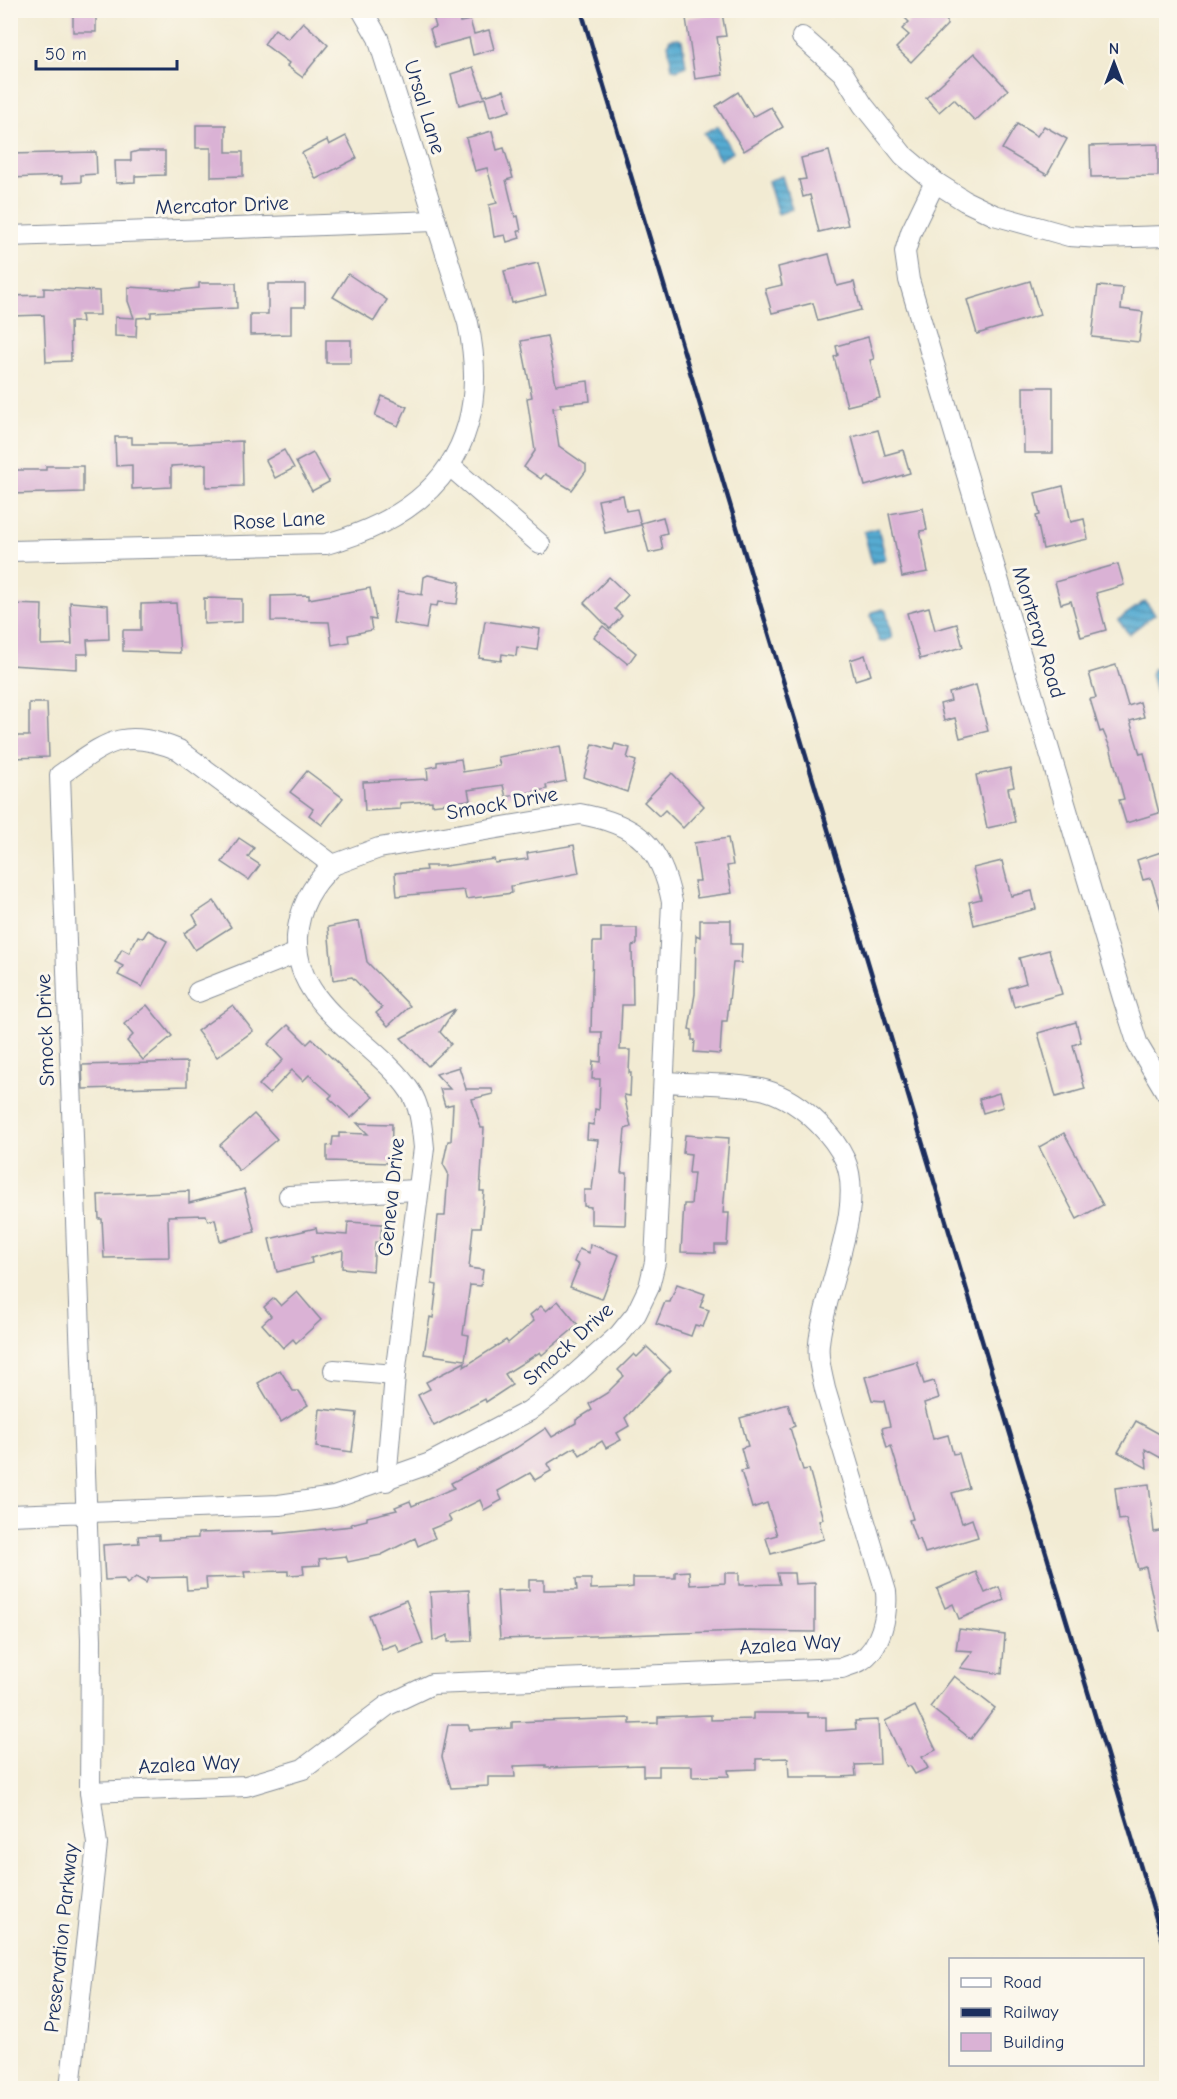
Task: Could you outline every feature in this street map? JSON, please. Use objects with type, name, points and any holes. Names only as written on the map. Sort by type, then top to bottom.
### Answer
[{"type":"street","name":"Ursal Lane","points":[[362,10],[378,38],[435,221]]},
{"type":"street","points":[[802,37],[843,73],[863,105],[903,155],[935,182],[994,215],[1069,236],[1101,238],[1167,236]]},
{"type":"street","name":"Monteray Road","points":[[935,182],[910,232],[905,252],[909,280],[1123,998],[1138,1045],[1167,1092]]},
{"type":"street","name":"Mercator Drive","points":[[10,236],[435,221]]},
{"type":"street","name":"Rose Lane","points":[[10,551],[326,544],[358,535],[392,520],[419,499],[450,466],[471,416],[475,386],[474,350],[435,221]]},
{"type":"street","points":[[450,466],[540,544]]},
{"type":"street","name":"Smock Drive","points":[[10,1515],[85,1513],[304,1503],[386,1481],[428,1464],[529,1411],[595,1357],[636,1314],[649,1287],[655,1262],[672,902],[668,878],[658,856],[646,841],[606,819],[580,814],[379,848],[333,865],[178,750],[159,742],[125,738],[104,745],[60,775],[85,1513]]},
{"type":"street","name":"Geneva Drive","points":[[333,865],[316,881],[305,901],[298,925],[297,953],[313,992],[411,1093],[420,1120],[424,1148],[395,1375],[386,1481]]},
{"type":"street","points":[[198,992],[297,953]]},
{"type":"street","name":"Azalea Way","points":[[90,1792],[246,1786],[303,1769],[388,1705],[432,1684],[842,1668],[861,1661],[870,1650],[883,1623],[887,1606],[886,1592],[825,1389],[818,1357],[825,1307],[849,1216],[851,1183],[846,1161],[830,1136],[806,1111],[784,1098],[763,1090],[664,1082]]},
{"type":"street","points":[[289,1196],[418,1190]]},
{"type":"street","points":[[334,1370],[395,1375]]},
{"type":"street","name":"Preservation Parkway","points":[[70,2088],[97,1844],[90,1792],[91,1640],[85,1513]]},
{"type":"water","points":[[670,39],[682,40],[686,66],[676,70],[672,68],[668,43]]},
{"type":"water","points":[[718,126],[733,152],[720,160],[704,133]]},
{"type":"water","points":[[782,176],[792,209],[778,214],[768,181]]},
{"type":"water","points":[[878,528],[886,559],[872,563],[864,532]]},
{"type":"water","points":[[1145,601],[1155,614],[1129,634],[1118,620]]},
{"type":"water","points":[[883,609],[886,611],[892,638],[882,642],[879,641],[871,616],[873,612]]},
{"type":"water","points":[[1159,667],[1164,669],[1166,697],[1158,700],[1151,674],[1153,669]]},
{"type":"building","points":[[441,10],[457,10],[460,22],[470,20],[474,34],[489,30],[494,49],[473,55],[469,38],[435,47],[430,29],[436,27],[432,13]]},
{"type":"building","points":[[897,10],[936,10],[947,21],[947,25],[911,62],[896,48],[909,35],[902,29],[909,22]]},
{"type":"building","points":[[73,11],[96,11],[96,32],[73,32]]},
{"type":"building","points":[[722,13],[726,36],[717,37],[723,75],[695,79],[686,18]]},
{"type":"building","points":[[303,22],[328,45],[302,77],[287,66],[289,63],[264,44],[275,29],[288,39]]},
{"type":"building","points":[[974,53],[1008,90],[975,121],[954,99],[939,112],[926,98]]},
{"type":"building","points":[[473,67],[484,96],[504,90],[510,111],[490,117],[485,98],[459,105],[451,74]]},
{"type":"building","points":[[738,92],[753,117],[771,107],[783,127],[744,151],[716,106]]},
{"type":"building","points":[[1017,124],[1037,136],[1044,126],[1067,139],[1047,175],[1002,149]]},
{"type":"building","points":[[196,125],[226,125],[226,152],[243,152],[243,176],[211,177],[211,148],[196,148]]},
{"type":"building","points":[[492,131],[497,150],[504,148],[513,178],[506,180],[515,217],[518,216],[521,231],[518,231],[520,238],[507,242],[505,235],[494,237],[489,205],[497,203],[487,168],[475,171],[466,138]]},
{"type":"building","points":[[346,136],[357,158],[316,179],[302,153],[327,140],[329,145]]},
{"type":"building","points":[[1158,144],[1158,176],[1091,177],[1090,146]]},
{"type":"building","points":[[165,151],[165,175],[135,176],[135,182],[116,183],[115,161],[131,161],[131,153]]},
{"type":"building","points":[[829,151],[848,225],[819,232],[810,195],[803,197],[799,180],[806,179],[801,158]]},
{"type":"building","points":[[96,152],[97,174],[81,175],[81,182],[62,183],[62,176],[10,178],[10,154]]},
{"type":"building","points":[[829,254],[837,286],[854,282],[861,310],[818,321],[813,303],[772,313],[765,289],[782,285],[778,267]]},
{"type":"building","points":[[538,263],[546,295],[512,303],[504,271]]},
{"type":"building","points":[[348,274],[387,300],[374,321],[333,297]]},
{"type":"building","points":[[1030,281],[1040,315],[977,334],[967,300]]},
{"type":"building","points":[[199,283],[236,283],[237,308],[151,312],[151,317],[137,318],[136,337],[115,336],[115,317],[134,318],[128,301],[128,287],[180,290],[199,288]]},
{"type":"building","points":[[268,284],[305,284],[305,307],[291,307],[291,334],[250,335],[250,314],[268,314]]},
{"type":"building","points":[[1098,286],[1123,288],[1121,309],[1143,312],[1139,342],[1092,337]]},
{"type":"building","points":[[44,288],[99,291],[100,315],[81,315],[82,322],[70,322],[71,361],[46,362],[44,315],[10,316],[10,296],[44,295]]},
{"type":"building","points":[[547,336],[556,385],[588,381],[590,401],[560,404],[561,407],[553,408],[559,446],[586,465],[586,471],[572,490],[545,474],[541,479],[524,467],[535,451],[527,398],[532,397],[521,341]]},
{"type":"building","points":[[868,337],[874,359],[870,360],[880,398],[847,406],[834,357],[838,355],[836,346]]},
{"type":"building","points":[[326,340],[351,340],[351,363],[326,363]]},
{"type":"building","points":[[1023,387],[1053,387],[1053,453],[1024,453]]},
{"type":"building","points":[[382,396],[407,407],[398,426],[375,416]]},
{"type":"building","points":[[878,430],[885,455],[903,450],[910,473],[865,486],[852,437]]},
{"type":"building","points":[[115,437],[132,437],[132,444],[242,441],[243,486],[206,487],[206,464],[171,466],[171,487],[132,489],[132,465],[116,466]]},
{"type":"building","points":[[284,450],[294,468],[275,478],[266,460]]},
{"type":"building","points":[[313,453],[329,482],[312,491],[296,462]]},
{"type":"building","points":[[46,466],[83,466],[83,492],[10,494],[10,470],[46,470]]},
{"type":"building","points":[[1063,486],[1071,522],[1084,519],[1088,539],[1043,549],[1036,516],[1040,515],[1035,493]]},
{"type":"building","points":[[623,495],[626,511],[637,509],[641,525],[605,533],[598,500]]},
{"type":"building","points":[[923,508],[927,530],[920,531],[928,572],[902,577],[889,514]]},
{"type":"building","points":[[663,517],[667,533],[660,535],[663,550],[649,553],[641,523]]},
{"type":"building","points":[[1118,564],[1124,585],[1096,593],[1106,630],[1081,637],[1071,601],[1061,604],[1055,582]]},
{"type":"building","points":[[428,575],[460,582],[457,604],[438,602],[437,606],[430,605],[426,629],[393,623],[398,591],[422,595],[424,577]]},
{"type":"building","points":[[609,577],[628,595],[615,609],[622,616],[610,629],[584,603]]},
{"type":"building","points":[[370,588],[376,620],[370,619],[372,630],[348,635],[349,642],[332,645],[329,622],[271,621],[271,596],[309,595],[309,599]]},
{"type":"building","points":[[204,598],[242,599],[242,622],[204,624]]},
{"type":"building","points":[[70,602],[108,605],[109,639],[87,640],[88,654],[77,654],[77,669],[10,665],[10,604],[42,605],[41,645],[72,644]]},
{"type":"building","points":[[176,603],[180,653],[123,651],[123,630],[141,630],[141,604]]},
{"type":"building","points":[[929,607],[935,630],[957,624],[963,647],[920,659],[907,613]]},
{"type":"building","points":[[485,621],[540,629],[537,650],[517,647],[516,656],[502,654],[501,661],[479,658]]},
{"type":"building","points":[[603,626],[636,653],[628,664],[594,637]]},
{"type":"building","points":[[865,655],[871,675],[855,680],[850,660]]},
{"type":"building","points":[[1116,665],[1128,706],[1140,702],[1144,717],[1130,721],[1140,754],[1144,753],[1159,813],[1126,823],[1119,800],[1124,799],[1110,747],[1103,731],[1100,732],[1090,699],[1096,698],[1089,673]]},
{"type":"building","points":[[976,685],[988,731],[960,738],[955,718],[944,721],[940,704],[951,701],[949,693]]},
{"type":"building","points":[[29,703],[47,703],[49,757],[10,758],[10,736],[29,736]]},
{"type":"building","points":[[593,744],[613,750],[615,744],[630,748],[627,758],[636,761],[627,792],[584,777]]},
{"type":"building","points":[[560,746],[566,781],[546,785],[547,789],[506,797],[503,785],[468,790],[470,800],[432,805],[432,801],[400,803],[400,809],[365,811],[363,782],[428,779],[427,768],[437,766],[437,762],[461,759],[463,772],[500,766],[498,757]]},
{"type":"building","points":[[1010,768],[1014,787],[1008,788],[1015,822],[987,828],[976,775]]},
{"type":"building","points":[[307,771],[343,798],[322,825],[309,815],[313,809],[290,792]]},
{"type":"building","points":[[672,773],[704,806],[683,828],[665,810],[659,816],[644,802]]},
{"type":"building","points":[[239,838],[254,848],[248,857],[260,865],[249,880],[222,862]]},
{"type":"building","points":[[728,838],[733,865],[727,866],[732,893],[697,898],[694,881],[700,881],[694,843]]},
{"type":"building","points":[[574,845],[579,873],[511,886],[512,893],[466,899],[464,890],[397,896],[395,873],[426,870],[425,866],[445,866],[494,859],[495,863],[528,859],[527,853]]},
{"type":"building","points":[[1167,850],[1167,916],[1163,916],[1151,878],[1143,880],[1137,860]]},
{"type":"building","points":[[1002,861],[1011,896],[1032,891],[1036,909],[974,925],[969,902],[981,899],[973,868]]},
{"type":"building","points":[[214,901],[231,927],[195,950],[184,933],[198,924],[193,915]]},
{"type":"building","points":[[700,920],[731,920],[731,944],[742,944],[741,963],[733,963],[727,1021],[722,1021],[720,1054],[694,1052],[695,1040],[692,1040],[692,1030],[689,1029],[695,994],[696,935],[700,937]]},
{"type":"building","points":[[359,921],[367,962],[410,1006],[388,1026],[376,1013],[382,1008],[352,977],[333,980],[328,927]]},
{"type":"building","points":[[601,928],[637,928],[637,944],[632,946],[633,1005],[622,1005],[620,1050],[630,1050],[629,1073],[631,1073],[630,1096],[624,1095],[631,1127],[625,1129],[621,1173],[627,1173],[625,1225],[591,1224],[591,1207],[584,1206],[584,1190],[592,1190],[598,1140],[587,1139],[588,1124],[594,1125],[595,1109],[599,1110],[600,1079],[592,1079],[593,1061],[601,1062],[602,1032],[591,1032],[593,942],[601,942]]},
{"type":"building","points":[[148,930],[167,941],[142,987],[118,975],[123,966],[115,962],[122,949],[129,953],[138,936],[143,938]]},
{"type":"building","points":[[1049,950],[1062,994],[1014,1007],[1009,988],[1026,983],[1019,958]]},
{"type":"building","points":[[147,1005],[172,1036],[143,1060],[127,1041],[133,1035],[124,1024]]},
{"type":"building","points":[[233,1005],[253,1031],[217,1057],[197,1031]]},
{"type":"building","points":[[455,1009],[440,1032],[451,1044],[428,1066],[401,1038]]},
{"type":"building","points":[[1076,1022],[1081,1042],[1073,1045],[1085,1089],[1056,1097],[1038,1033]]},
{"type":"building","points":[[288,1025],[307,1044],[312,1039],[373,1097],[351,1118],[329,1098],[332,1095],[309,1075],[303,1081],[292,1070],[269,1094],[259,1085],[283,1060],[268,1044]]},
{"type":"building","points":[[187,1062],[187,1086],[83,1089],[82,1065]]},
{"type":"building","points":[[459,1067],[466,1089],[492,1089],[493,1094],[472,1099],[481,1128],[484,1128],[480,1191],[484,1191],[481,1227],[473,1227],[469,1268],[483,1270],[481,1286],[470,1285],[463,1334],[469,1335],[465,1360],[424,1354],[430,1317],[433,1318],[437,1285],[432,1284],[438,1216],[445,1216],[448,1173],[443,1164],[448,1141],[451,1141],[453,1104],[445,1106],[440,1089],[450,1089],[436,1074]]},
{"type":"building","points":[[999,1093],[1003,1107],[983,1113],[979,1099]]},
{"type":"building","points":[[254,1114],[277,1139],[239,1171],[220,1145]]},
{"type":"building","points":[[357,1123],[392,1124],[391,1163],[327,1161],[327,1146],[332,1145],[333,1137],[339,1137],[339,1133],[368,1134]]},
{"type":"building","points":[[1064,1133],[1103,1205],[1077,1219],[1039,1147]]},
{"type":"building","points":[[685,1135],[729,1138],[723,1213],[729,1213],[727,1245],[715,1245],[715,1253],[681,1252],[684,1204],[691,1204],[694,1173],[689,1173],[691,1154],[683,1153]]},
{"type":"building","points":[[244,1189],[255,1232],[220,1241],[215,1219],[208,1221],[206,1215],[168,1216],[169,1257],[104,1258],[98,1195],[189,1191],[189,1203]]},
{"type":"building","points":[[348,1222],[382,1224],[380,1242],[375,1242],[373,1271],[342,1268],[343,1250],[311,1258],[312,1263],[277,1272],[269,1239],[316,1228],[317,1233],[347,1235]]},
{"type":"building","points":[[590,1244],[619,1255],[602,1299],[570,1287],[579,1265],[574,1262],[579,1249],[589,1253]]},
{"type":"building","points":[[677,1284],[705,1294],[700,1307],[709,1310],[703,1327],[695,1325],[691,1336],[656,1324],[665,1302],[670,1302]]},
{"type":"building","points":[[297,1292],[321,1320],[296,1343],[293,1339],[283,1348],[262,1324],[271,1316],[264,1307],[274,1298],[281,1306]]},
{"type":"building","points":[[558,1301],[578,1325],[542,1355],[540,1352],[505,1374],[512,1385],[486,1402],[485,1399],[434,1426],[418,1395],[430,1389],[426,1382],[465,1362],[464,1367],[506,1340],[508,1343],[534,1321],[530,1315],[541,1306],[546,1311]]},
{"type":"building","points":[[647,1347],[671,1370],[625,1418],[629,1426],[617,1433],[621,1440],[606,1448],[602,1441],[580,1455],[575,1447],[547,1464],[551,1471],[535,1480],[530,1473],[498,1491],[502,1500],[484,1510],[480,1500],[448,1516],[451,1521],[431,1529],[435,1538],[418,1546],[415,1538],[381,1555],[348,1562],[346,1556],[319,1559],[320,1565],[303,1566],[304,1574],[288,1575],[288,1571],[244,1572],[245,1577],[206,1578],[207,1589],[187,1590],[186,1577],[148,1578],[146,1583],[136,1577],[127,1584],[124,1579],[105,1580],[103,1545],[139,1543],[138,1536],[159,1535],[159,1540],[198,1538],[198,1533],[274,1531],[274,1534],[352,1526],[351,1524],[367,1520],[367,1517],[397,1510],[395,1507],[410,1501],[412,1506],[454,1488],[451,1483],[516,1448],[546,1428],[552,1437],[576,1423],[576,1420],[592,1410],[589,1404],[607,1393],[624,1376],[618,1370],[634,1354],[637,1357]]},
{"type":"building","points":[[917,1362],[924,1384],[934,1381],[939,1398],[924,1403],[933,1439],[948,1435],[953,1454],[959,1453],[969,1488],[952,1493],[962,1523],[972,1519],[978,1537],[925,1553],[920,1539],[916,1540],[909,1520],[913,1519],[891,1446],[887,1448],[882,1428],[890,1426],[884,1401],[872,1400],[865,1377]]},
{"type":"building","points":[[280,1370],[293,1391],[299,1391],[308,1405],[281,1422],[258,1383]]},
{"type":"building","points":[[788,1404],[795,1426],[790,1428],[803,1470],[809,1469],[823,1519],[819,1521],[824,1539],[771,1554],[766,1538],[777,1535],[767,1503],[752,1508],[741,1471],[747,1470],[741,1448],[748,1446],[740,1418]]},
{"type":"building","points":[[320,1409],[357,1413],[352,1452],[316,1447]]},
{"type":"building","points":[[1136,1421],[1167,1438],[1167,1448],[1161,1458],[1145,1449],[1147,1468],[1118,1452]]},
{"type":"building","points":[[1149,1484],[1154,1532],[1164,1530],[1167,1539],[1167,1630],[1160,1631],[1146,1567],[1138,1569],[1126,1519],[1119,1520],[1115,1488]]},
{"type":"building","points":[[689,1571],[690,1585],[725,1583],[725,1573],[739,1573],[739,1585],[780,1584],[777,1573],[794,1573],[795,1584],[815,1583],[815,1632],[744,1631],[500,1639],[497,1591],[529,1590],[529,1580],[544,1580],[544,1590],[577,1590],[576,1579],[591,1579],[591,1589],[626,1588],[633,1587],[633,1578],[675,1578],[675,1572]]},
{"type":"building","points":[[976,1572],[985,1593],[999,1587],[1004,1600],[959,1619],[953,1604],[945,1608],[937,1589]]},
{"type":"building","points":[[469,1590],[472,1641],[448,1642],[448,1635],[433,1641],[430,1592]]},
{"type":"building","points":[[406,1600],[423,1644],[400,1653],[396,1644],[382,1649],[369,1615]]},
{"type":"building","points":[[959,1629],[1005,1635],[1002,1674],[960,1668],[973,1651],[956,1650]]},
{"type":"building","points":[[954,1676],[995,1708],[971,1739],[930,1707]]},
{"type":"building","points":[[915,1706],[936,1750],[922,1757],[928,1768],[915,1774],[910,1766],[907,1767],[885,1721]]},
{"type":"building","points":[[753,1713],[808,1713],[808,1717],[826,1717],[826,1731],[856,1729],[855,1721],[878,1720],[880,1764],[855,1765],[856,1776],[841,1777],[789,1777],[788,1758],[756,1759],[756,1769],[728,1770],[729,1776],[692,1777],[692,1766],[659,1766],[659,1776],[643,1776],[643,1765],[546,1768],[546,1765],[514,1766],[515,1777],[488,1777],[488,1786],[451,1788],[442,1757],[448,1725],[468,1725],[470,1730],[512,1728],[512,1722],[630,1718],[630,1724],[658,1723],[658,1717],[711,1715],[711,1720],[753,1719]]},
{"type":"railway","points":[[581,10],[1166,1951]]}]
